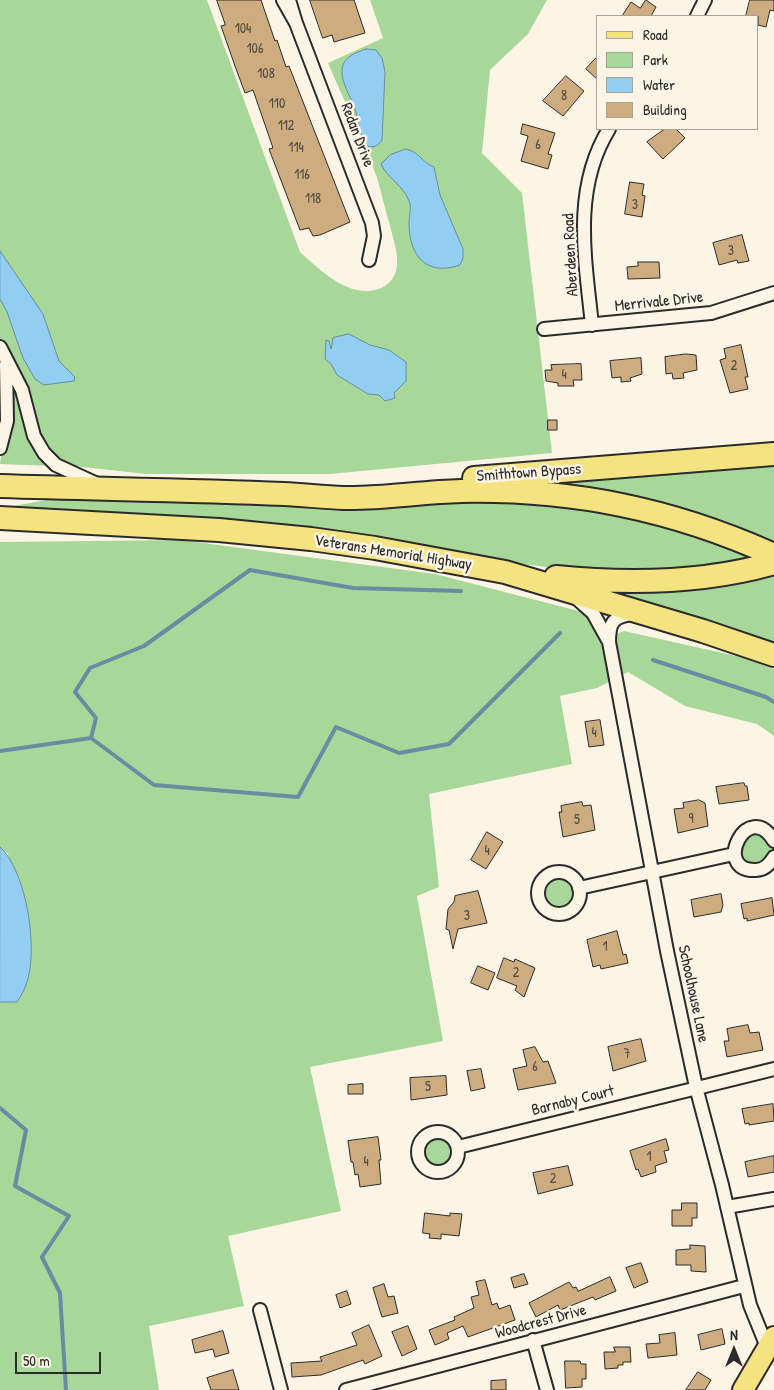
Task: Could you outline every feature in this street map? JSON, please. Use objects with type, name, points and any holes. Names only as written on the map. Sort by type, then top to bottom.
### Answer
[{"type":"highway","name":"Smithtown Bypass","points":[[284,494],[774,454]]},
{"type":"highway","points":[[0,486],[284,494],[344,498],[499,491],[572,496],[666,514],[722,533],[774,555]]},
{"type":"highway","name":"Veterans Memorial Highway","points":[[0,518],[120,523],[276,535],[367,547],[505,572],[647,614],[774,655]]},
{"type":"highway","points":[[505,572],[570,578],[645,580],[707,575],[774,563]]},
{"type":"main road","points":[[743,1390],[770,1342]]},
{"type":"street","name":"Redan Drive","points":[[284,0],[296,23]]},
{"type":"street","name":"Redan Drive","points":[[289,0],[372,223],[374,236],[369,260]]},
{"type":"street","points":[[698,15],[706,0]]},
{"type":"street","name":"Aberdeen Road","points":[[592,325],[584,240],[584,210],[588,175],[598,146],[608,130]]},
{"type":"street","name":"Merrivale Drive","points":[[544,329],[711,313],[774,293]]},
{"type":"street","points":[[0,347],[22,390],[34,436],[44,453],[64,470],[110,489]]},
{"type":"street","points":[[0,448],[8,421],[6,359]]},
{"type":"street","name":"Schoolhouse Lane","points":[[570,591],[593,613],[609,642]]},
{"type":"street","name":"Schoolhouse Lane","points":[[647,614],[630,614],[615,618],[610,625],[609,642],[652,871],[696,1087],[727,1207],[744,1286],[754,1318],[770,1342]]},
{"type":"street","points":[[774,841],[764,830],[751,829],[739,835],[734,847],[734,854],[742,866],[755,870],[768,866],[774,857]]},
{"type":"street","points":[[579,888],[734,854]]},
{"type":"street","name":"Barnaby Court","points":[[458,1147],[696,1087],[750,1077],[774,1069]]},
{"type":"street","points":[[727,1207],[774,1199]]},
{"type":"street","name":"Woodcrest Drive","points":[[346,1390],[744,1286]]},
{"type":"street","points":[[260,1310],[281,1390]]},
{"type":"street","points":[[533,1340],[547,1390]]},
{"type":"green space","points":[[0,0],[207,0],[300,252],[344,286],[365,291],[379,289],[391,281],[396,271],[397,254],[377,178],[360,134],[328,63],[383,38],[370,0],[547,0],[528,34],[490,70],[482,153],[522,193],[552,453],[330,474],[146,474],[65,465],[45,447],[0,348]]},
{"type":"green space","points":[[11,378],[53,466],[0,464]]},
{"type":"green space","points":[[774,460],[774,541],[720,519],[632,495],[542,480]]},
{"type":"green space","points":[[87,496],[515,501],[606,512],[670,526],[763,559],[673,571],[577,571],[507,562],[382,536],[244,521],[7,507],[53,499]]},
{"type":"green space","points":[[181,540],[435,574],[586,613],[605,638],[624,631],[745,658],[774,669],[774,736],[757,724],[685,706],[628,672],[597,688],[560,696],[572,764],[429,794],[439,887],[417,896],[443,1041],[310,1067],[341,1211],[228,1236],[244,1306],[149,1326],[159,1390],[0,1390],[0,1002],[31,953],[8,854],[0,847],[0,542]]},
{"type":"green space","points":[[774,576],[774,648],[610,593],[729,586]]},
{"type":"green space","points":[[755,833],[767,837],[771,849],[767,861],[755,865],[743,861],[739,849],[743,837]]},
{"type":"green space","points":[[560,876],[566,877],[571,881],[575,886],[575,898],[571,903],[566,907],[560,908],[554,907],[549,903],[545,898],[544,892],[545,886],[549,881],[554,877]]},
{"type":"green space","points":[[438,1136],[450,1140],[454,1152],[450,1164],[438,1168],[426,1164],[422,1152],[426,1140]]},
{"type":"water","points":[[366,49],[376,50],[382,58],[385,72],[382,140],[374,147],[367,146],[362,137],[355,109],[342,74],[342,67],[346,60]]},
{"type":"water","points":[[406,149],[411,150],[434,167],[440,195],[463,249],[463,258],[460,265],[438,268],[429,265],[416,254],[410,234],[409,201],[381,164],[390,155]]},
{"type":"water","points":[[0,251],[43,314],[59,361],[75,377],[74,381],[44,385],[35,379],[23,358],[7,312],[0,299]]},
{"type":"water","points":[[349,334],[370,345],[389,350],[406,362],[406,381],[394,393],[395,398],[385,401],[379,395],[368,394],[337,375],[331,364],[325,359],[326,340],[329,341],[331,349],[333,338]]},
{"type":"water","points":[[0,847],[9,858],[24,893],[31,933],[30,971],[25,987],[17,1002],[0,1002]]},
{"type":"building","points":[[217,0],[261,0],[275,41],[277,40],[286,67],[289,66],[350,222],[320,235],[313,236],[309,228],[300,230],[269,149],[273,148],[253,90],[245,93],[235,66],[221,26],[225,25]]},
{"type":"building","points":[[310,0],[354,0],[365,33],[334,42],[332,35],[323,38]]},
{"type":"building","points":[[646,0],[656,7],[652,15],[623,15],[631,2],[640,8]]},
{"type":"building","points":[[750,0],[774,0],[774,11],[770,10],[766,27],[759,25],[759,15],[746,15]]},
{"type":"building","points":[[596,58],[596,78],[586,69]]},
{"type":"building","points":[[566,76],[584,91],[563,116],[543,101]]},
{"type":"building","points":[[523,124],[555,133],[548,154],[552,155],[548,169],[521,161],[528,136],[521,134]]},
{"type":"building","points":[[664,130],[677,130],[685,138],[663,159],[647,142]]},
{"type":"building","points":[[630,182],[644,184],[642,195],[645,196],[642,217],[625,214]]},
{"type":"building","points":[[742,235],[749,261],[738,263],[737,260],[719,265],[713,243]]},
{"type":"building","points":[[638,262],[659,262],[660,278],[628,279],[627,267],[638,266]]},
{"type":"building","points":[[741,345],[748,377],[745,377],[748,389],[730,393],[720,360],[726,358],[724,349]]},
{"type":"building","points":[[686,354],[696,355],[697,370],[683,373],[684,378],[673,379],[672,373],[666,374],[665,357]]},
{"type":"building","points":[[641,358],[642,374],[630,378],[631,381],[621,382],[621,377],[612,378],[610,361]]},
{"type":"building","points":[[581,364],[582,380],[573,380],[574,386],[558,386],[558,383],[546,381],[545,370],[552,370],[551,365]]},
{"type":"building","points":[[548,420],[557,420],[557,430],[548,430]]},
{"type":"building","points":[[600,720],[604,745],[589,747],[585,722]]},
{"type":"building","points":[[744,783],[747,786],[749,800],[719,804],[716,787]]},
{"type":"building","points":[[699,800],[705,803],[708,826],[678,833],[674,809],[684,808],[683,803]]},
{"type":"building","points":[[582,802],[583,806],[591,805],[595,830],[563,837],[559,812],[562,812],[561,806]]},
{"type":"building","points":[[487,832],[503,842],[486,869],[471,860]]},
{"type":"building","points":[[478,891],[487,923],[458,929],[453,949],[449,930],[446,929],[448,909],[454,902],[455,896]]},
{"type":"building","points":[[721,894],[723,905],[721,912],[694,917],[691,900]]},
{"type":"building","points":[[772,898],[774,915],[747,921],[747,918],[744,919],[741,904]]},
{"type":"building","points":[[617,931],[623,955],[626,954],[628,963],[601,969],[600,965],[593,967],[587,940]]},
{"type":"building","points":[[504,958],[514,962],[515,959],[535,968],[524,997],[515,990],[517,986],[497,978]]},
{"type":"building","points":[[478,966],[495,973],[488,990],[471,983]]},
{"type":"building","points":[[748,1025],[750,1033],[759,1032],[763,1050],[727,1057],[724,1041],[729,1041],[727,1029]]},
{"type":"building","points":[[641,1039],[646,1061],[613,1071],[608,1047]]},
{"type":"building","points":[[535,1047],[543,1062],[548,1061],[556,1083],[518,1090],[513,1069],[527,1066],[523,1050]]},
{"type":"building","points":[[481,1069],[485,1088],[471,1091],[467,1071]]},
{"type":"building","points":[[446,1076],[447,1095],[411,1100],[410,1078]]},
{"type":"building","points":[[363,1084],[363,1094],[348,1094],[348,1085]]},
{"type":"building","points":[[773,1104],[774,1121],[745,1124],[742,1109]]},
{"type":"building","points":[[378,1137],[381,1160],[379,1160],[381,1184],[360,1187],[358,1174],[355,1175],[353,1162],[351,1162],[348,1141]]},
{"type":"building","points":[[666,1139],[669,1150],[664,1151],[667,1162],[655,1166],[656,1172],[641,1177],[638,1169],[636,1170],[630,1151]]},
{"type":"building","points":[[774,1156],[774,1172],[748,1177],[745,1162]]},
{"type":"building","points":[[568,1166],[573,1185],[538,1194],[533,1173]]},
{"type":"building","points":[[682,1203],[697,1203],[697,1218],[692,1218],[692,1226],[672,1226],[672,1210],[681,1210]]},
{"type":"building","points":[[425,1213],[450,1216],[450,1213],[462,1214],[459,1236],[441,1234],[441,1239],[429,1238],[430,1234],[423,1233]]},
{"type":"building","points":[[690,1245],[705,1246],[706,1272],[691,1271],[691,1265],[676,1265],[676,1250],[690,1249]]},
{"type":"building","points":[[641,1263],[648,1282],[634,1288],[626,1268]]},
{"type":"building","points":[[524,1274],[528,1284],[514,1288],[511,1278]]},
{"type":"building","points":[[610,1277],[616,1291],[595,1300],[593,1297],[560,1310],[558,1305],[536,1317],[529,1303],[569,1282],[578,1291]]},
{"type":"building","points":[[485,1280],[492,1305],[497,1303],[499,1309],[510,1305],[515,1320],[468,1337],[463,1326],[447,1333],[449,1339],[435,1345],[429,1330],[455,1320],[454,1317],[474,1308],[471,1297],[479,1295],[476,1282]]},
{"type":"building","points":[[384,1284],[388,1297],[394,1296],[398,1313],[382,1317],[373,1288]]},
{"type":"building","points":[[347,1291],[351,1304],[340,1308],[336,1295]]},
{"type":"building","points":[[369,1325],[382,1356],[365,1364],[363,1360],[321,1375],[292,1377],[291,1363],[322,1361],[320,1357],[357,1345],[352,1333]]},
{"type":"building","points":[[408,1326],[417,1349],[402,1356],[392,1332]]},
{"type":"building","points":[[722,1329],[725,1344],[701,1350],[698,1335]]},
{"type":"building","points":[[223,1331],[229,1353],[215,1357],[213,1349],[195,1353],[192,1340]]},
{"type":"building","points":[[675,1333],[677,1355],[648,1358],[646,1344],[660,1343],[659,1335]]},
{"type":"building","points":[[614,1347],[630,1347],[631,1362],[623,1362],[623,1365],[618,1365],[618,1368],[605,1369],[604,1352],[615,1352]]},
{"type":"building","points":[[565,1361],[580,1361],[581,1364],[586,1364],[586,1379],[582,1379],[582,1387],[566,1388]]},
{"type":"building","points":[[233,1370],[239,1390],[211,1390],[207,1378]]},
{"type":"building","points":[[698,1372],[711,1380],[705,1390],[686,1390]]},
{"type":"building","points":[[506,1380],[506,1390],[491,1390],[491,1381]]},
{"type":"waterway","points":[[91,738],[96,718],[75,692],[90,668],[144,646],[250,570],[353,588],[461,591]]},
{"type":"waterway","points":[[0,751],[91,738],[154,785],[298,797],[336,727],[399,753],[449,744],[560,633]]},
{"type":"waterway","points":[[653,660],[766,697],[774,702]]},
{"type":"waterway","points":[[0,1108],[26,1130],[15,1186],[69,1216],[42,1257],[60,1293],[66,1390]]}]
